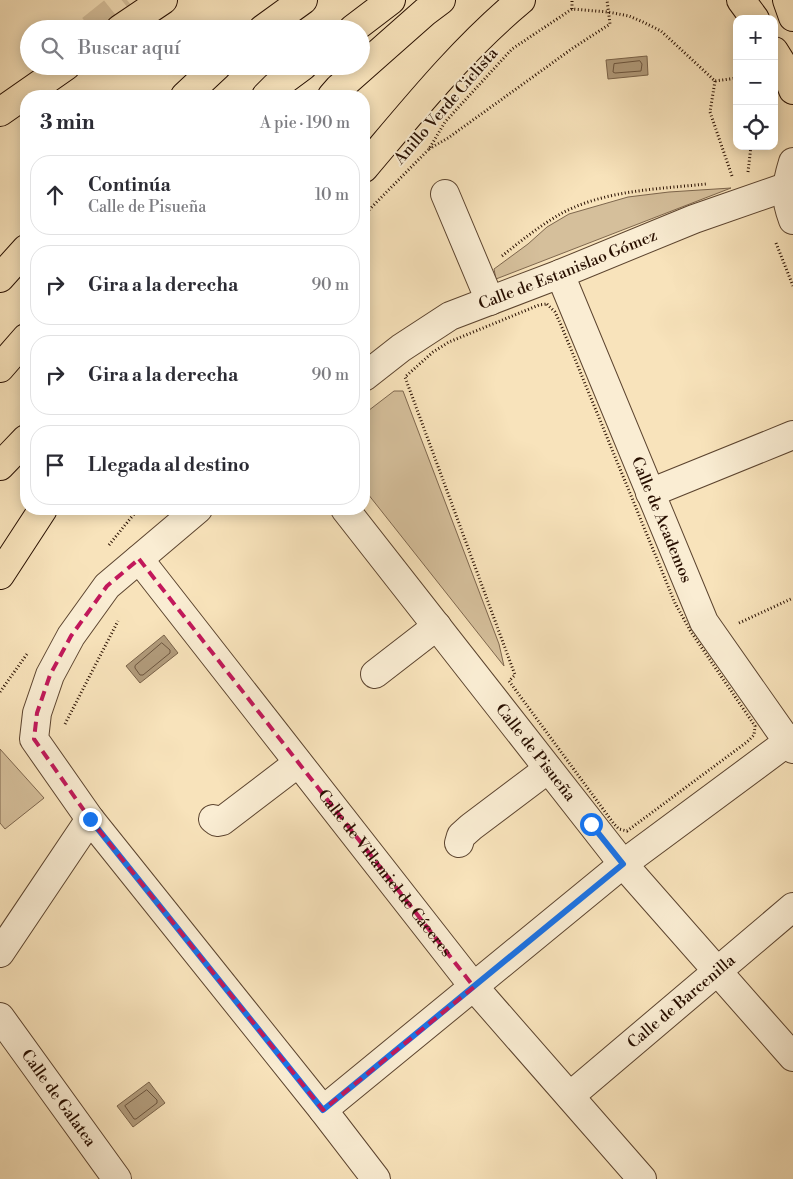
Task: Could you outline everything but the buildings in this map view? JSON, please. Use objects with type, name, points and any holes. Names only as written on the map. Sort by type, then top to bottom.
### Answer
[{"type":"main road","points":[[133,20],[163,0]]},
{"type":"main road","points":[[275,20],[303,0]]},
{"type":"main road","points":[[365,20],[392,0]]},
{"type":"main road","points":[[370,61],[441,0]]},
{"type":"main road","points":[[370,161],[445,72],[492,24],[521,0]]},
{"type":"main road","points":[[741,0],[752,15]]},
{"type":"main road","points":[[787,0],[793,17]]},
{"type":"main road","points":[[778,57],[793,90]]},
{"type":"main road","points":[[32,90],[53,75]]},
{"type":"main road","points":[[191,90],[207,75]]},
{"type":"main road","points":[[272,90],[291,75]]},
{"type":"main road","points":[[337,90],[354,75]]},
{"type":"main road","points":[[0,112],[20,98]]},
{"type":"main road","points":[[0,278],[20,256]]},
{"type":"main road","points":[[0,368],[20,345]]},
{"type":"main road","points":[[0,452],[20,438]]},
{"type":"main road","points":[[0,466],[20,445]]},
{"type":"main road","points":[[0,575],[39,515]]},
{"type":"street","points":[[783,228],[788,202],[789,174]]},
{"type":"street","name":"Calle de Estanislao Gómez","points":[[370,372],[401,348],[450,316],[560,274],[694,219],[789,174]]},
{"type":"street","points":[[444,194],[490,301]]},
{"type":"street","name":"Calle de Academos","points":[[560,274],[704,622],[791,743]]},
{"type":"street","points":[[650,493],[793,435]]},
{"type":"street","points":[[191,515],[107,586],[70,636],[50,676],[37,713],[34,739],[90,819],[376,1179]]},
{"type":"street","name":"Calle de Pisueña","points":[[350,515],[623,864],[793,1057]]},
{"type":"street","name":"Calle de Villamiel de Cáceres","points":[[139,559],[474,987],[642,1179]]},
{"type":"street","points":[[374,674],[437,626]]},
{"type":"street","points":[[323,1110],[623,864],[791,743]]},
{"type":"street","points":[[214,819],[217,822],[222,822],[298,763]]},
{"type":"street","points":[[459,843],[461,836],[471,827],[548,769]]},
{"type":"street","points":[[0,953],[90,819]]},
{"type":"street","name":"Calle de Barcenilla","points":[[570,1096],[793,907]]},
{"type":"street","name":"Calle de Galatea","points":[[0,1017],[117,1179]]},
{"type":"path","points":[[572,0],[572,9],[629,16],[661,31],[715,81]]},
{"type":"path","points":[[429,149],[448,138],[573,48],[610,24],[607,0]]},
{"type":"path","name":"Anillo Verde Ciclista","points":[[370,209],[429,149],[445,122],[512,49],[572,9]]},
{"type":"path","points":[[715,81],[733,79]]},
{"type":"path","points":[[715,81],[710,112],[734,180]]},
{"type":"path","points":[[748,177],[751,150]]},
{"type":"path","points":[[783,228],[793,286]]},
{"type":"path","points":[[547,304],[555,312],[561,325],[675,603],[691,632],[755,726],[754,735],[747,742],[627,831],[619,829],[614,824],[508,681],[515,675],[405,377],[433,352],[449,342],[539,305],[547,304]]},
{"type":"path","points":[[738,624],[793,598]]},
{"type":"highlighted area","points":[[139,559],[474,987],[323,1110],[90,819],[34,739],[37,713],[50,675],[71,636],[107,586]]},
{"type":"shaded area","points":[[731,188],[496,279],[494,269],[528,244],[547,227],[569,214],[628,197]]},
{"type":"shaded area","points":[[394,391],[403,391],[499,644],[504,666],[370,497],[370,409]]},
{"type":"shaded area","points":[[0,749],[44,798],[5,829],[0,823]]},
{"type":"water","points":[[647,56],[648,75],[608,79],[606,60]]},
{"type":"water","points":[[164,635],[178,653],[140,683],[126,666]]},
{"type":"water","points":[[149,1082],[165,1103],[133,1127],[117,1106]]},
{"type":"tunnel","points":[[102,20],[127,0]]},
{"type":"route","points":[[90,819],[323,1110],[623,864],[591,824]]}]
